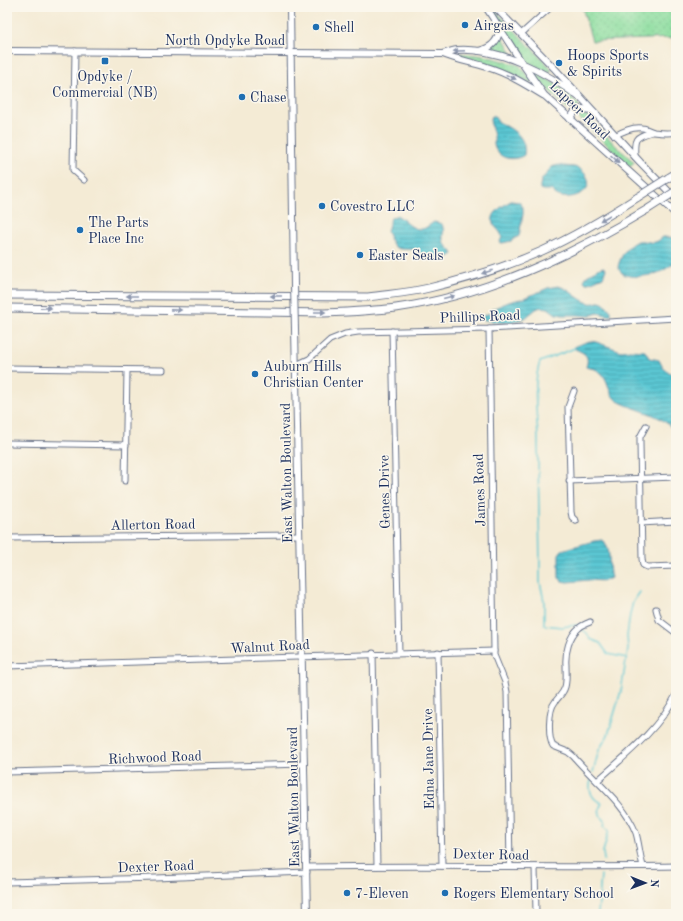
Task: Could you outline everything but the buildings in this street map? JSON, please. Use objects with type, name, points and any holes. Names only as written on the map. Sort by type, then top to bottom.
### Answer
[{"type":"highway","points":[[7,295],[368,297],[406,292],[457,281],[541,252],[592,226],[676,173]]},
{"type":"highway","points":[[7,308],[324,313],[397,308],[470,291],[528,271],[582,246],[648,209],[673,192]]},
{"type":"main road","name":"East Walton Boulevard","points":[[290,7],[294,285],[307,914]]},
{"type":"main road","name":"Lapeer Road","points":[[486,7],[544,95],[676,214]]},
{"type":"main road","name":"Lapeer Road","points":[[495,7],[555,69],[635,158],[673,192],[676,198]]},
{"type":"main road","points":[[477,51],[488,48],[495,43],[498,34],[498,25]]},
{"type":"main road","name":"North Opdyke Road","points":[[7,51],[443,54],[457,50],[477,51],[522,63],[549,76],[579,97]]},
{"type":"main road","name":"North Opdyke Road","points":[[443,54],[456,60],[475,64],[503,73],[544,95]]},
{"type":"main road","points":[[570,118],[576,110],[591,110]]},
{"type":"street","points":[[521,34],[551,7]]},
{"type":"street","points":[[75,51],[73,170],[84,180]]},
{"type":"street","points":[[615,136],[626,130],[635,128],[646,129],[652,132]]},
{"type":"street","points":[[635,158],[634,146],[636,139],[641,135],[652,132],[676,132]]},
{"type":"street","name":"Phillips Road","points":[[296,365],[309,359],[330,340],[345,334],[392,331],[489,329],[676,318]]},
{"type":"street","name":"James Road","points":[[489,329],[494,651]]},
{"type":"street","name":"Genes Drive","points":[[392,331],[399,653]]},
{"type":"street","points":[[7,368],[162,370]]},
{"type":"street","points":[[125,481],[127,370]]},
{"type":"street","points":[[574,391],[568,407],[571,512],[572,517],[576,521]]},
{"type":"street","points":[[646,426],[640,437],[643,565],[647,567],[676,566]]},
{"type":"street","points":[[7,443],[126,445]]},
{"type":"street","points":[[570,481],[676,477]]},
{"type":"street","points":[[641,523],[676,521]]},
{"type":"street","name":"Allerton Road","points":[[7,538],[299,535]]},
{"type":"street","points":[[656,609],[659,620],[676,633]]},
{"type":"street","points":[[590,622],[579,627],[568,646],[565,688],[550,712],[550,739],[554,746],[574,756],[618,804],[628,818],[636,834],[642,866]]},
{"type":"street","points":[[494,651],[494,655],[506,688],[510,866]]},
{"type":"street","name":"Walnut Road","points":[[7,666],[494,651]]},
{"type":"street","name":"Edna Jane Drive","points":[[438,652],[442,866]]},
{"type":"street","points":[[373,654],[376,866]]},
{"type":"street","points":[[597,781],[653,729],[664,716],[676,694]]},
{"type":"street","name":"Richwood Road","points":[[7,772],[304,764]]},
{"type":"street","name":"Dexter Road","points":[[7,882],[156,878],[376,866],[676,866]]},
{"type":"street","points":[[535,867],[536,914]]},
{"type":"green space","points":[[582,7],[676,7],[676,38],[592,41]]},
{"type":"green space","points":[[494,10],[551,68],[551,72],[547,72],[523,60],[493,13]]},
{"type":"green space","points":[[501,34],[514,57],[488,51]]},
{"type":"green space","points":[[460,53],[485,56],[519,65],[532,81],[530,83],[496,67],[459,57]]},
{"type":"green space","points":[[531,70],[559,86],[580,106],[569,110],[541,83]]},
{"type":"green space","points":[[580,114],[588,116],[615,145],[634,162],[630,167],[578,117]]},
{"type":"water","points":[[493,115],[496,117],[497,121],[517,134],[523,142],[524,155],[512,159],[504,157],[497,152],[494,147],[494,136],[490,121],[490,118]]},
{"type":"water","points":[[559,165],[579,168],[585,174],[588,180],[588,186],[585,191],[580,194],[567,197],[554,194],[551,190],[540,189],[542,179],[551,167]]},
{"type":"water","points":[[511,201],[519,202],[523,207],[519,236],[511,241],[502,243],[500,242],[502,237],[493,223],[493,219],[498,210]]},
{"type":"water","points":[[397,215],[412,227],[419,229],[423,229],[434,222],[442,224],[444,242],[453,254],[443,259],[433,260],[426,258],[416,250],[396,248],[387,231],[391,218]]},
{"type":"water","points":[[663,237],[676,238],[676,262],[666,269],[651,275],[630,276],[622,273],[618,268],[622,255],[632,244],[639,241],[656,242]]},
{"type":"water","points":[[603,267],[606,269],[603,277],[589,283],[584,281],[589,274]]},
{"type":"water","points":[[558,286],[563,287],[585,302],[600,302],[604,304],[611,311],[611,316],[598,313],[589,316],[563,315],[556,314],[548,308],[541,307],[525,318],[512,322],[504,323],[479,319],[481,316],[491,313],[492,309],[509,302],[525,298],[548,288]]},
{"type":"water","points":[[590,341],[621,351],[645,351],[649,358],[659,360],[663,368],[673,375],[676,382],[676,435],[665,422],[658,417],[626,405],[614,398],[604,376],[595,369],[586,367],[586,355],[575,349],[575,346]]},
{"type":"water","points":[[602,540],[609,553],[611,578],[604,581],[589,580],[567,582],[562,581],[559,578],[559,554],[562,550]]},
{"type":"waterway","points":[[575,348],[540,362],[536,380],[536,400],[540,582],[544,601],[544,625],[562,627],[579,626]]},
{"type":"waterway","points":[[593,772],[599,750],[608,735],[621,691],[628,649],[627,636],[630,614],[633,602],[640,592]]},
{"type":"waterway","points":[[581,629],[587,633],[590,639],[600,643],[608,654],[627,658]]},
{"type":"waterway","points":[[591,780],[591,794],[595,799],[602,803],[600,806],[600,813],[605,822],[604,826],[609,830],[603,852],[604,860]]},
{"type":"waterway","points":[[598,914],[601,875]]},
{"type":"place","name":"Airgas","points":[[465,25]]},
{"type":"place","name":"Shell","points":[[316,27]]},
{"type":"place","name":"Opdyke / Commercial (NB)","points":[[105,61]]},
{"type":"place","name":"Hoops Sports & Spirits","points":[[559,63]]},
{"type":"place","name":"Chase","points":[[242,97]]},
{"type":"place","name":"Covestro LLC","points":[[322,206]]},
{"type":"place","name":"The Parts Place Inc","points":[[80,230]]},
{"type":"place","name":"Easter Seals","points":[[360,255]]},
{"type":"place","name":"Auburn Hills Christian Center","points":[[255,374]]},
{"type":"place","name":"7-Eleven","points":[[347,893]]},
{"type":"place","name":"Rogers Elementary School","points":[[445,893]]}]
